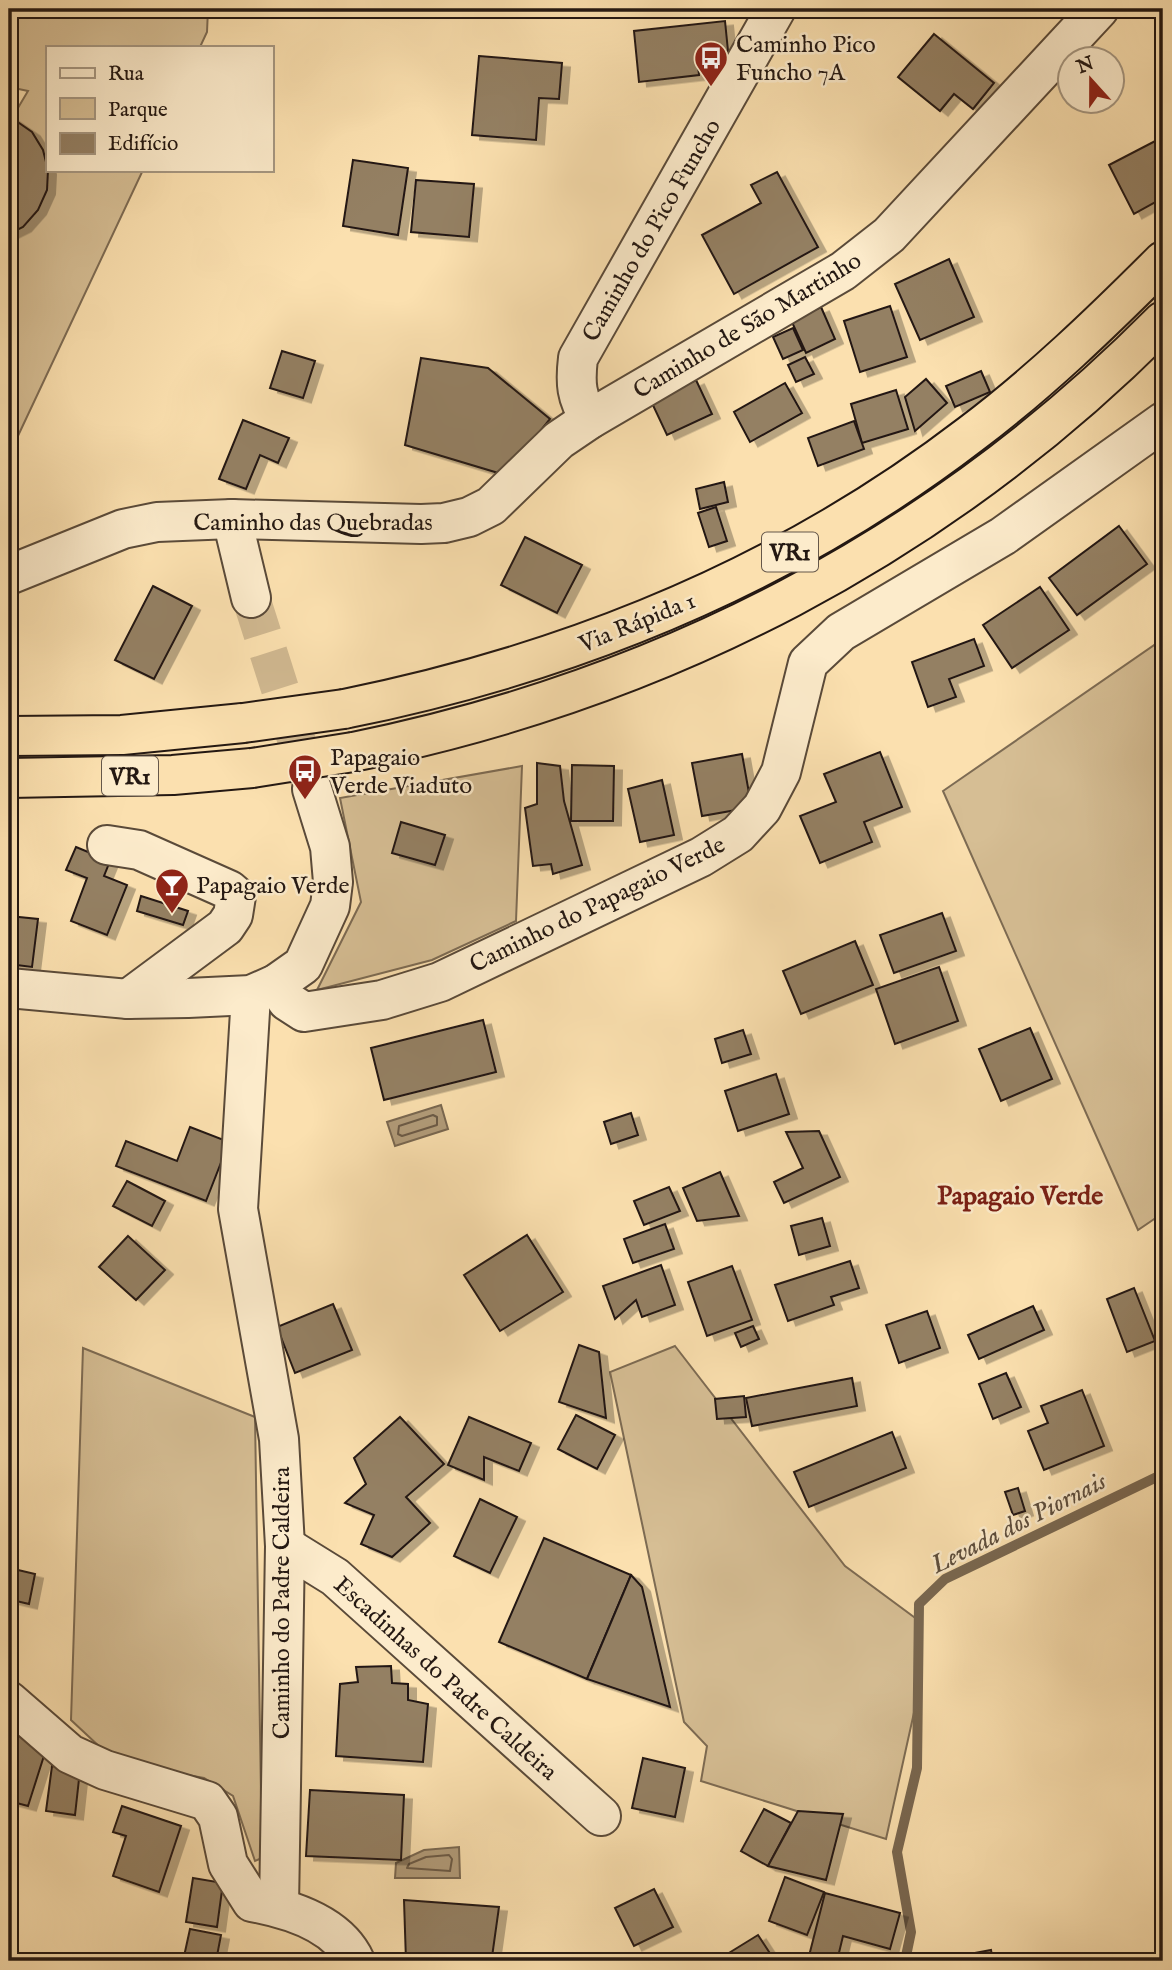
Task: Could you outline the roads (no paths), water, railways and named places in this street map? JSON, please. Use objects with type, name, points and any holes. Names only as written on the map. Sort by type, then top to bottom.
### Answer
[{"type":"highway","name":"Via Rápida 1","points":[[9,736],[122,735],[243,723],[344,709],[429,691],[561,653],[656,617],[774,561],[897,487],[972,434],[1060,361],[1163,261]]},
{"type":"highway","name":"Via Rápida 1","points":[[9,778],[173,775],[252,768],[353,752],[433,734],[580,692],[722,632],[861,559],[991,471],[1068,408],[1163,321]]},
{"type":"street","name":"Caminho do Pico Funcho","points":[[590,419],[581,406],[575,383],[578,358],[775,9]]},
{"type":"street","name":"Caminho de São Martinho","points":[[590,419],[843,271],[889,235],[1099,9]]},
{"type":"street","name":"Caminho das Quebradas","points":[[9,575],[123,529],[157,522],[232,519],[421,524],[444,523],[469,517],[491,506],[559,440],[590,419]]},
{"type":"street","name":"Caminho do Papagaio Verde","points":[[264,989],[304,1012],[382,1000],[440,982],[710,851],[738,834],[762,808],[788,750],[808,663],[841,632],[1003,536],[1163,422]]},
{"type":"street","points":[[232,519],[251,598]]},
{"type":"street","points":[[9,988],[128,999],[264,989],[303,965],[330,906],[333,883],[330,847],[312,789]]},
{"type":"street","points":[[107,845],[139,850],[229,890],[236,897],[233,915],[225,927],[128,999]]},
{"type":"street","name":"Caminho do Padre Caldeira","points":[[264,989],[238,1209],[279,1439],[285,1546],[279,1907]]},
{"type":"street","name":"Escadinhas do Padre Caldeira","points":[[285,1546],[335,1577],[601,1816]]},
{"type":"street","points":[[9,1702],[71,1754],[106,1770],[207,1801],[218,1817],[228,1864],[252,1902],[279,1907],[336,1934],[349,1947],[355,1961]]},
{"type":"water","points":[[441,1105],[448,1129],[395,1146],[387,1122]]},
{"type":"water","points":[[459,1847],[460,1878],[395,1878],[396,1863],[424,1850]]},
{"type":"waterway","name":"Levada dos Piornais","points":[[905,1961],[911,1932],[897,1852],[917,1768],[919,1604],[945,1579],[1163,1474]]},
{"type":"tunnel","points":[[251,598],[312,789]]},
{"type":"place","name":"Caminho Pico Funcho 7A","points":[[711,88]]},
{"type":"place","name":"Papagaio Verde Viaduto","points":[[305,801]]},
{"type":"place","name":"Papagaio Verde","points":[[172,915]]},
{"type":"district","name":"Papagaio Verde","points":[[1020,1195]]}]
